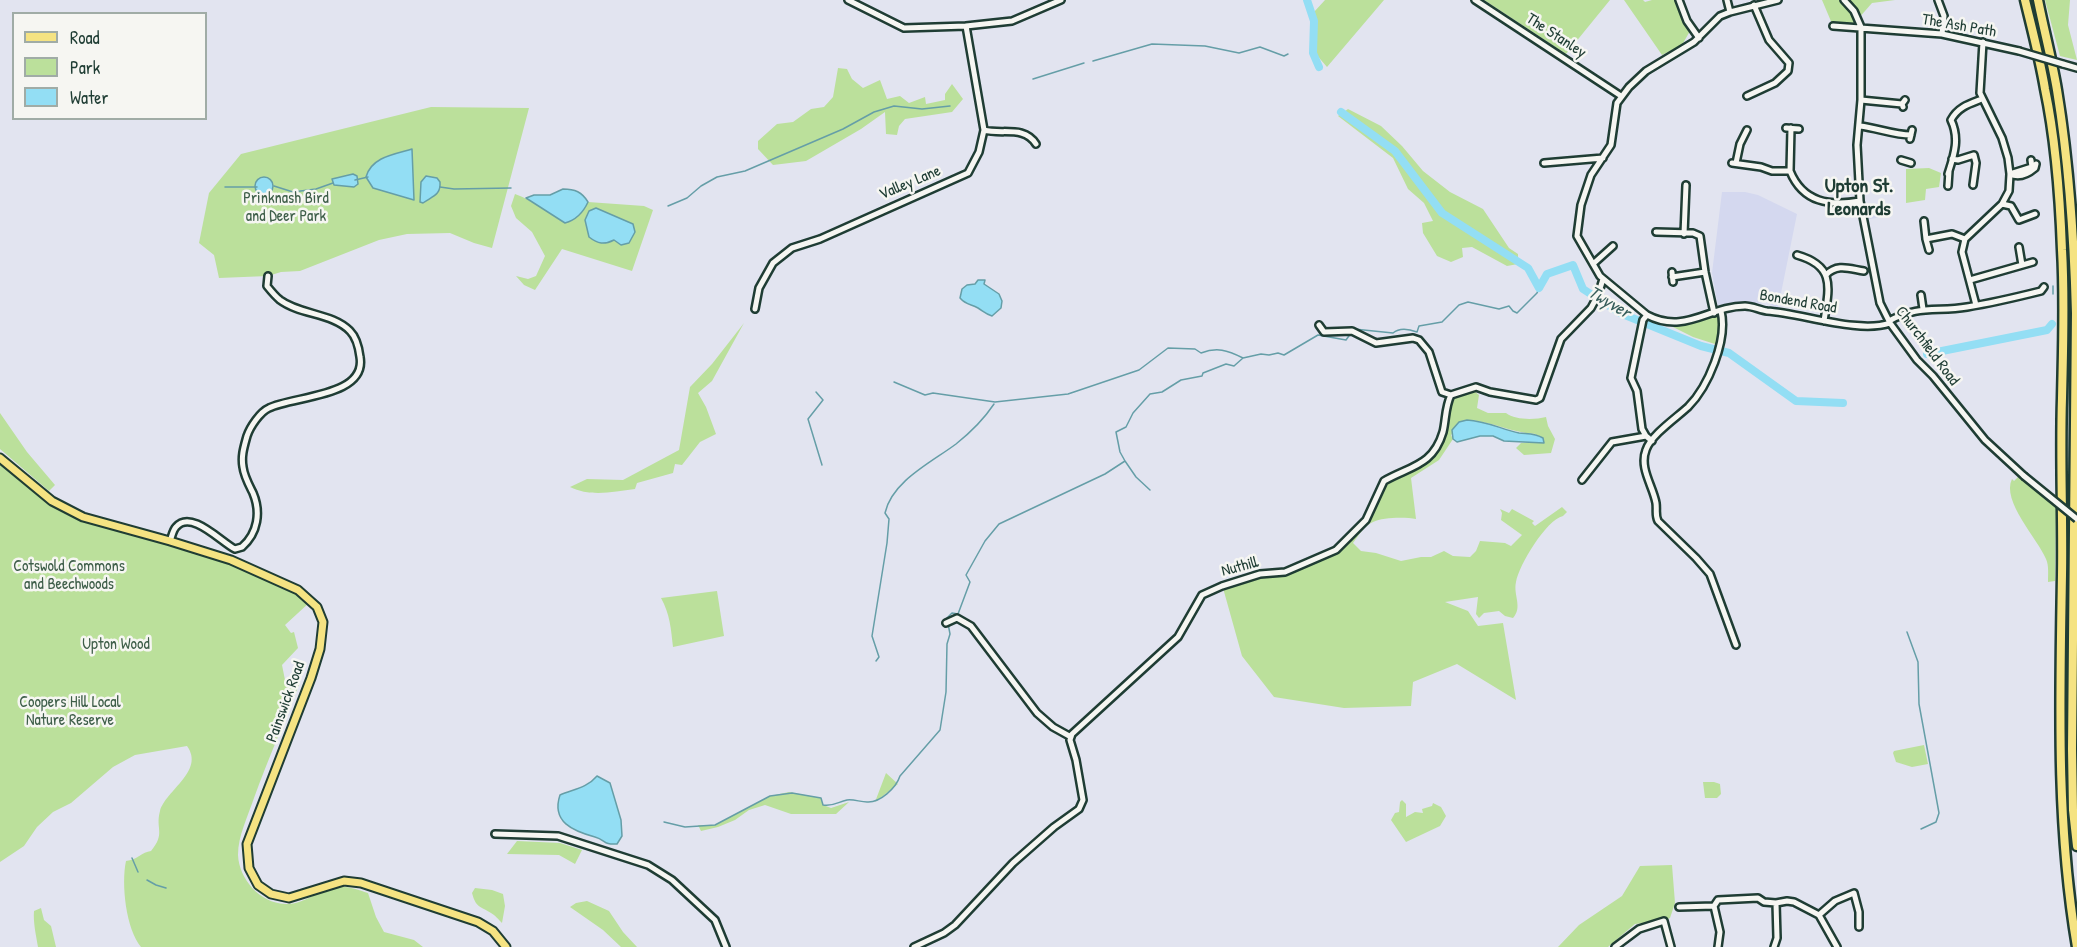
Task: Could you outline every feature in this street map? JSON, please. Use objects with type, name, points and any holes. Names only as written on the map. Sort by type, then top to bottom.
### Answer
[{"type":"highway","points":[[2025,0],[2046,90],[2058,178],[2064,326],[2061,401],[2060,751],[2066,856],[2077,947]]},
{"type":"highway","points":[[2038,0],[2057,89],[2068,174],[2074,251],[2076,324],[2072,749],[2073,810],[2077,846]]},
{"type":"main road","name":"Painswick Road","points":[[0,459],[52,501],[83,517],[170,540],[231,560],[298,590],[317,607],[323,622],[320,649],[248,844],[249,868],[258,885],[271,894],[289,898],[344,881],[361,884],[478,922],[493,930],[506,947]]},
{"type":"street","points":[[848,0],[904,28],[966,26],[1012,21],[1061,0]]},
{"type":"street","name":"The Stanley","points":[[1475,0],[1621,96]]},
{"type":"street","points":[[1679,0],[1688,21],[1699,38]]},
{"type":"street","points":[[1727,0],[1730,12]]},
{"type":"street","name":"Bondend Road","points":[[1778,0],[1730,12],[1714,20],[1699,38],[1646,70],[1621,96],[1615,112],[1611,145],[1591,175],[1577,227],[1578,240],[1603,279],[1647,315],[1680,322],[1744,306],[1766,311],[1777,310],[1838,324],[1880,326],[1897,316],[1923,309],[1957,309],[2043,289],[2042,298]]},
{"type":"street","name":"Churchfield Road","points":[[1844,0],[1854,11],[1860,27],[1861,100],[1857,145],[1860,201],[1880,303],[1889,322],[1917,360],[1933,376],[1969,422],[1993,448],[2077,519]]},
{"type":"street","points":[[1938,0],[1944,16],[1941,34]]},
{"type":"street","points":[[1747,96],[1775,83],[1788,71],[1789,63],[1769,40],[1754,5]]},
{"type":"street","name":"Valley Lane","points":[[755,309],[759,288],[773,263],[792,248],[820,239],[968,173],[979,152],[984,130],[966,26]]},
{"type":"street","name":"The Ash Path","points":[[1833,26],[1941,34],[1983,42],[2077,68]]},
{"type":"street","points":[[1976,305],[1962,252],[1965,239],[2002,204],[2009,191],[2010,174],[2002,138],[1982,99],[1980,78],[1983,42]]},
{"type":"street","points":[[1948,186],[1957,138],[1951,120],[1955,112],[1982,99]]},
{"type":"street","points":[[1861,100],[1903,104]]},
{"type":"street","points":[[1860,126],[1899,135],[1911,135]]},
{"type":"street","points":[[1798,129],[1789,128],[1790,171],[1801,188],[1824,202],[1839,204],[1860,201]]},
{"type":"street","points":[[984,130],[1025,134],[1031,137],[1036,144]]},
{"type":"street","points":[[1747,130],[1739,137],[1734,163],[1772,171],[1790,171]]},
{"type":"street","points":[[1952,159],[1958,160],[1974,155],[1976,163],[1973,185]]},
{"type":"street","points":[[1544,163],[1603,158]]},
{"type":"street","points":[[1901,160],[1911,163]]},
{"type":"street","points":[[2010,174],[2032,167],[2034,162]]},
{"type":"street","points":[[1684,234],[1687,189]]},
{"type":"street","points":[[2002,204],[2011,206],[2018,223],[2035,214]]},
{"type":"street","points":[[1924,221],[1929,250]]},
{"type":"street","points":[[1655,232],[1693,233],[1700,236],[1714,313]]},
{"type":"street","points":[[1926,239],[1952,234],[1965,239]]},
{"type":"street","points":[[1593,264],[1613,246]]},
{"type":"street","points":[[2019,247],[2022,265]]},
{"type":"street","points":[[1799,254],[1815,262],[1826,275],[1829,287],[1824,321]]},
{"type":"street","points":[[1826,275],[1839,267],[1862,271],[1861,262]]},
{"type":"street","points":[[1970,280],[2033,262]]},
{"type":"street","points":[[1672,277],[1705,272]]},
{"type":"street","points":[[170,540],[174,529],[181,523],[189,522],[212,532],[235,549],[242,547],[252,536],[257,519],[254,496],[242,462],[249,429],[269,407],[337,389],[348,384],[359,372],[361,362],[359,351],[350,331],[333,321],[281,301],[267,286],[268,276]]},
{"type":"street","points":[[1319,326],[1324,332],[1352,332],[1376,342],[1413,338],[1419,340],[1429,352],[1442,392],[1451,395],[1476,387],[1490,392],[1536,400],[1540,398],[1561,339],[1591,308],[1603,279]]},
{"type":"street","points":[[1921,295],[1923,309]]},
{"type":"street","points":[[1721,311],[1723,320],[1720,344],[1710,373],[1698,395],[1646,448],[1645,468],[1656,504],[1656,517],[1710,574],[1736,645]]},
{"type":"street","points":[[1647,315],[1643,320],[1631,378],[1637,391],[1640,420],[1646,436],[1652,441]]},
{"type":"street","name":"Nuthill","points":[[1071,737],[1085,720],[1178,637],[1202,596],[1208,591],[1260,574],[1285,572],[1336,550],[1349,539],[1366,520],[1384,481],[1421,464],[1434,451],[1442,433],[1451,395]]},
{"type":"street","points":[[1582,480],[1612,442],[1646,436]]},
{"type":"street","points":[[914,947],[955,925],[1013,863],[1054,827],[1079,809],[1083,800],[1071,737],[1053,727],[1037,713],[971,626],[957,618],[946,623]]},
{"type":"street","points":[[495,834],[558,836],[648,864],[672,880],[715,920],[726,947]]},
{"type":"street","points":[[1819,915],[1835,901],[1854,893],[1859,912],[1859,927]]},
{"type":"street","points":[[1718,947],[1720,932],[1714,906],[1718,900],[1758,898],[1764,902],[1794,902],[1819,915],[1836,947]]},
{"type":"street","points":[[1774,947],[1777,938],[1776,903]]},
{"type":"street","points":[[1679,907],[1714,906]]},
{"type":"street","points":[[1614,947],[1639,929],[1664,921],[1671,947]]},
{"type":"shaded area","points":[[1722,192],[1745,192],[1758,195],[1797,214],[1778,308],[1764,301],[1760,304],[1745,301],[1718,306],[1712,273]]},
{"type":"shaded area","points":[[1889,203],[1890,216],[1863,220],[1861,205]]},
{"type":"green space","points":[[1325,0],[1384,0],[1327,67],[1315,53],[1314,12]]},
{"type":"green space","points":[[1484,0],[1610,0],[1566,54]]},
{"type":"green space","points":[[1624,0],[1643,0],[1645,2],[1676,0],[1690,31],[1682,45],[1662,55]]},
{"type":"green space","points":[[1822,0],[1895,0],[1872,3],[1858,19],[1861,27],[1833,26]]},
{"type":"green space","points":[[2045,0],[2070,0],[2068,25],[2077,60],[2060,56]]},
{"type":"green space","points":[[838,68],[847,69],[852,79],[863,88],[880,80],[887,99],[900,96],[909,103],[925,97],[926,104],[945,100],[945,94],[952,84],[963,99],[952,112],[905,119],[899,126],[897,135],[886,134],[885,112],[806,161],[773,165],[758,149],[758,141],[777,124],[793,122],[811,109],[824,107],[833,97]]},
{"type":"green space","name":"Prinknash Bird and Deer Park","points":[[431,107],[529,108],[492,248],[450,233],[407,234],[379,240],[300,271],[281,272],[268,276],[219,278],[214,255],[199,243],[209,193],[241,154]]},
{"type":"green space","points":[[1348,109],[1381,126],[1423,171],[1450,192],[1483,209],[1509,248],[1518,254],[1518,264],[1507,266],[1472,247],[1462,248],[1463,257],[1451,262],[1437,256],[1423,233],[1422,223],[1433,221],[1424,203],[1408,189],[1393,158],[1338,116]]},
{"type":"green space","points":[[1929,168],[1941,173],[1939,187],[1926,189],[1925,200],[1906,203],[1906,169]]},
{"type":"green space","points":[[515,194],[565,223],[578,215],[588,202],[644,206],[653,210],[632,271],[562,249],[535,290],[524,285],[516,276],[528,279],[536,276],[545,256],[532,232],[516,218],[511,206]]},
{"type":"green space","points":[[1721,311],[1718,345],[1693,337],[1665,323]]},
{"type":"green space","points":[[744,323],[712,381],[698,393],[716,434],[700,442],[682,465],[675,464],[673,473],[637,483],[635,489],[594,493],[570,487],[587,479],[623,480],[679,450],[690,387],[712,364]]},
{"type":"green space","points":[[1473,390],[1479,395],[1477,408],[1488,413],[1506,413],[1525,419],[1546,417],[1555,439],[1551,453],[1524,455],[1516,448],[1521,443],[1537,442],[1536,434],[1467,420],[1451,435],[1453,439],[1439,460],[1411,478],[1416,519],[1377,520],[1370,523],[1353,543],[1361,551],[1401,561],[1431,557],[1444,551],[1453,556],[1470,557],[1476,551],[1480,541],[1505,543],[1511,546],[1522,535],[1501,520],[1500,509],[1509,513],[1512,509],[1534,521],[1532,523],[1535,526],[1562,507],[1567,512],[1541,534],[1518,574],[1515,587],[1518,605],[1513,618],[1499,611],[1484,613],[1479,618],[1476,614],[1478,597],[1445,602],[1468,611],[1478,626],[1503,623],[1516,700],[1457,664],[1413,682],[1411,706],[1344,708],[1274,697],[1242,656],[1223,588],[1336,550],[1365,523],[1374,510],[1380,488],[1418,469],[1431,459],[1440,446],[1452,399]]},
{"type":"green space","points":[[0,413],[27,452],[55,485],[49,491],[0,449]]},
{"type":"green space","name":"Coopers Hill Local Nature Reserve","points":[[0,462],[30,489],[64,511],[261,576],[287,587],[310,602],[285,625],[291,633],[294,632],[298,648],[282,665],[285,680],[290,686],[300,682],[244,826],[238,848],[239,864],[252,888],[276,903],[292,904],[337,887],[368,893],[384,932],[414,940],[423,947],[141,947],[128,918],[124,882],[126,861],[151,851],[158,840],[160,811],[188,772],[191,764],[191,755],[187,746],[135,755],[113,767],[71,803],[53,812],[37,827],[24,846],[0,862]]},
{"type":"green space","points":[[2019,476],[2056,507],[2055,581],[2048,582],[2046,559],[2022,520],[2012,498],[2010,488],[2012,479],[2014,481]]},
{"type":"green space","points":[[717,591],[724,636],[673,647],[671,628],[661,598]]},
{"type":"green space","points":[[1924,745],[1928,764],[1912,767],[1896,762],[1894,751]]},
{"type":"green space","points":[[886,773],[898,784],[875,802]]},
{"type":"green space","points":[[1703,782],[1720,784],[1721,794],[1717,798],[1705,798]]},
{"type":"green space","points":[[789,792],[821,798],[823,805],[831,808],[849,802],[836,814],[791,814],[765,805],[749,810],[735,820],[718,827],[701,831],[698,825],[715,825],[770,796]]},
{"type":"green space","points":[[1402,800],[1406,804],[1406,817],[1415,812],[1423,813],[1422,809],[1432,806],[1433,803],[1441,807],[1446,816],[1440,826],[1406,842],[1391,820],[1395,813],[1399,812]]},
{"type":"green space","points":[[517,841],[560,843],[582,850],[575,864],[559,855],[507,854]]},
{"type":"green space","points":[[1672,865],[1675,903],[1670,918],[1664,921],[1635,924],[1608,947],[1558,947],[1579,925],[1622,896],[1640,866]]},
{"type":"green space","points":[[475,888],[503,894],[505,906],[502,923],[477,904],[472,893]]},
{"type":"green space","points":[[587,901],[609,911],[623,932],[637,947],[621,947],[603,930],[570,907]]},
{"type":"green space","points":[[41,908],[44,920],[51,926],[56,947],[38,947],[34,911]]},
{"type":"water","points":[[412,149],[414,200],[373,188],[366,177],[373,165],[384,157]]},
{"type":"water","points":[[353,174],[357,176],[358,184],[354,187],[334,185],[332,179]]},
{"type":"water","points":[[426,176],[437,178],[440,186],[436,195],[423,203],[420,202],[421,182]]},
{"type":"water","points":[[260,177],[268,177],[273,182],[271,193],[260,195],[255,190],[255,182]]},
{"type":"water","points":[[563,189],[578,192],[588,202],[579,216],[565,223],[526,198],[534,195],[550,195]]},
{"type":"water","points":[[596,208],[633,224],[635,232],[629,243],[621,245],[614,240],[601,243],[589,237],[585,220],[589,211]]},
{"type":"water","points":[[978,280],[985,280],[984,284],[999,294],[1002,301],[1001,308],[992,316],[960,298],[962,289],[967,285],[975,284]]},
{"type":"water","points":[[1467,420],[1487,423],[1519,433],[1537,435],[1543,438],[1544,443],[1504,441],[1493,436],[1480,436],[1457,442],[1453,439],[1452,430],[1459,422]]},
{"type":"water","points":[[597,776],[610,783],[621,820],[622,836],[617,844],[607,843],[579,832],[561,819],[558,804],[560,795],[585,786]]},
{"type":"waterway","name":"Twyver","points":[[1307,0],[1314,21],[1313,53],[1319,67]]},
{"type":"waterway","points":[[1093,61],[1152,44],[1205,46],[1239,53],[1260,47],[1284,56],[1288,54]]},
{"type":"waterway","points":[[1033,79],[1084,63]]},
{"type":"waterway","points":[[668,206],[687,198],[701,186],[717,177],[745,171],[843,129],[874,112],[894,106],[922,109],[950,106]]},
{"type":"waterway","name":"Twyver","points":[[1341,112],[1395,151],[1442,213],[1528,268],[1539,288],[1547,274],[1573,265],[1583,289],[1620,313],[1701,346],[1729,353],[1796,401],[1843,403]]},
{"type":"waterway","points":[[355,180],[368,177]]},
{"type":"waterway","points":[[274,186],[293,192],[316,189],[333,183]]},
{"type":"waterway","points":[[225,187],[257,187]]},
{"type":"waterway","points":[[440,187],[454,189],[511,188]]},
{"type":"waterway","points":[[2053,286],[2053,294]]},
{"type":"waterway","points":[[1354,329],[1393,333],[1405,329],[1417,332],[1419,326],[1442,322],[1459,305],[1468,302],[1499,309],[1509,306],[1517,313],[1537,293],[1539,288]]},
{"type":"waterway","name":"Twyver","points":[[1927,354],[2047,330],[2052,324]]},
{"type":"waterway","points":[[664,822],[685,827],[715,825],[770,796],[792,793],[821,798],[823,805],[832,805],[847,800],[872,802],[882,797],[891,790],[900,776],[940,730],[946,692],[947,644],[950,634],[947,618],[952,613],[958,614],[970,582],[966,575],[985,541],[999,524],[1105,474],[1125,461],[1120,452],[1116,432],[1126,427],[1133,413],[1150,394],[1162,392],[1181,380],[1202,376],[1203,373],[1226,364],[1234,366],[1243,358],[1261,354],[1284,355],[1318,335],[1346,340],[1351,333]]},
{"type":"waterway","points":[[894,382],[925,395],[933,393],[995,402],[1068,394],[1139,370],[1168,348],[1195,349],[1201,353],[1222,350],[1243,358]]},
{"type":"waterway","points":[[816,392],[823,400],[808,419],[822,465]]},
{"type":"waterway","points":[[876,661],[879,657],[872,636],[887,543],[889,519],[885,513],[889,502],[904,482],[962,439],[982,420],[994,404]]},
{"type":"waterway","points":[[1125,461],[1136,477],[1150,490]]},
{"type":"waterway","points":[[1907,632],[1918,662],[1919,704],[1939,813],[1936,822],[1921,829]]},
{"type":"waterway","points":[[132,858],[138,872]]},
{"type":"waterway","points":[[147,880],[166,888]]},
{"type":"district","name":"Upton St. Leonards","points":[[1859,198]]},
{"type":"park label","name":"Cotswold Commons and Beechwoods","points":[[69,576]]},
{"type":"park label","name":"Upton Wood","points":[[116,645]]}]
